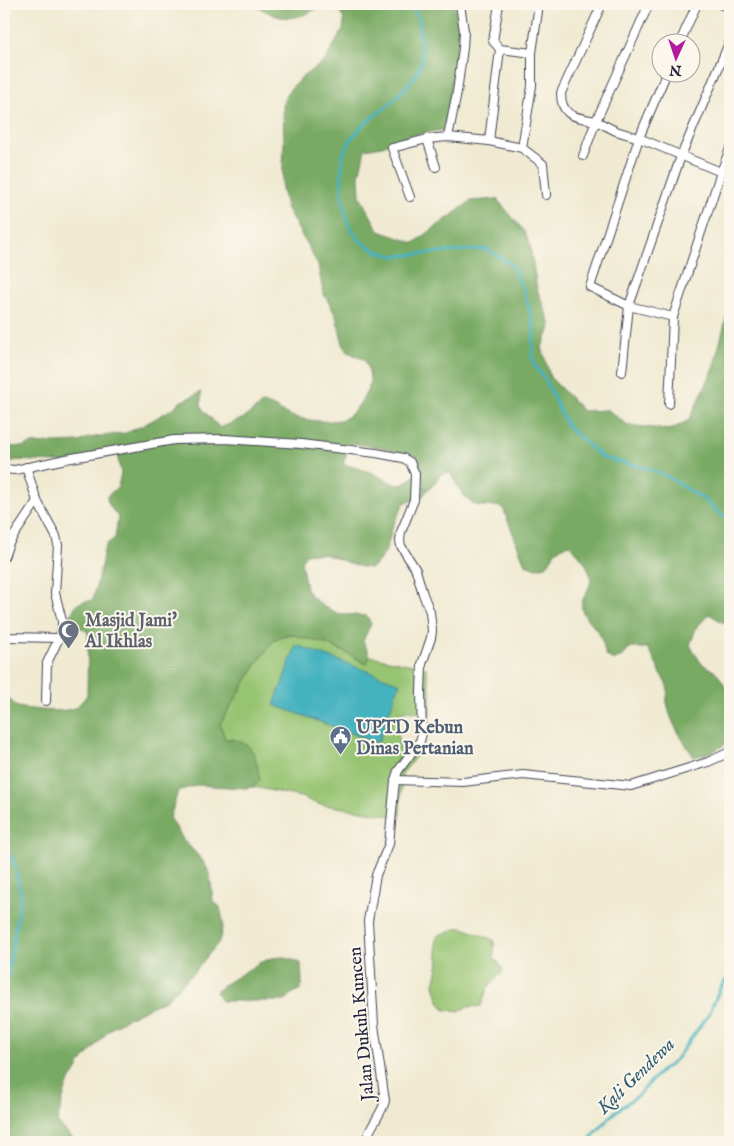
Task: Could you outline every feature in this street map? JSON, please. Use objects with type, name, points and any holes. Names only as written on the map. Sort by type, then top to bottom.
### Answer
[{"type":"street","points":[[448,136],[463,48],[464,31],[460,4]]},
{"type":"street","points":[[489,141],[500,50],[493,41],[499,4]]},
{"type":"street","points":[[522,148],[532,86],[532,53],[538,4]]},
{"type":"street","points":[[602,4],[561,93],[566,112],[639,138],[721,172]]},
{"type":"street","points":[[583,156],[648,4]]},
{"type":"street","points":[[684,32],[697,4]]},
{"type":"street","points":[[720,4],[730,8]]},
{"type":"street","points":[[622,372],[629,306],[681,156],[730,41]]},
{"type":"street","points":[[500,50],[532,53]]},
{"type":"street","points":[[664,82],[639,138],[590,284],[592,289],[629,306],[673,317]]},
{"type":"street","points":[[410,198],[392,148],[448,136],[489,141],[522,148],[543,164],[546,195]]},
{"type":"street","points":[[427,139],[436,167]]},
{"type":"street","points":[[669,404],[673,317],[730,150]]},
{"type":"street","name":"Jalan Dukuh Kuncen","points":[[4,469],[15,470],[174,440],[225,439],[301,444],[376,453],[403,458],[410,462],[413,468],[415,484],[414,500],[401,532],[400,541],[401,546],[416,570],[430,612],[431,638],[422,664],[422,734],[420,741],[398,771],[395,780],[389,844],[376,875],[368,921],[374,1026],[385,1101],[384,1107],[370,1130],[366,1142]]},
{"type":"street","points":[[26,467],[37,501],[56,536],[58,545],[56,593],[62,621],[62,631],[47,663],[46,701]]},
{"type":"street","points":[[4,557],[9,543],[37,501]]},
{"type":"street","points":[[4,635],[8,637],[58,638]]},
{"type":"street","points":[[395,780],[463,782],[523,775],[631,786],[708,762],[730,752]]},
{"type":"green space","points":[[255,4],[454,4],[459,33],[447,115],[443,130],[411,135],[382,146],[365,149],[359,176],[360,196],[379,231],[414,243],[471,201],[497,199],[524,231],[530,245],[537,289],[551,326],[542,347],[550,377],[583,411],[608,410],[628,425],[670,430],[689,420],[713,370],[728,311],[730,312],[730,607],[724,623],[709,614],[696,628],[690,645],[701,663],[717,673],[727,689],[730,697],[730,741],[711,753],[694,757],[671,717],[667,702],[667,686],[648,648],[629,648],[623,656],[615,660],[606,656],[599,634],[582,609],[582,602],[591,579],[590,573],[577,552],[569,544],[555,551],[546,566],[537,568],[525,564],[503,508],[474,504],[462,492],[450,473],[441,474],[430,489],[423,487],[428,490],[421,498],[404,503],[393,526],[384,554],[371,568],[354,565],[331,556],[315,553],[306,554],[301,561],[306,588],[310,595],[324,607],[340,614],[367,616],[371,624],[363,641],[370,656],[367,664],[326,644],[290,634],[273,641],[220,724],[225,739],[235,740],[252,750],[260,780],[254,787],[197,785],[178,791],[170,818],[183,839],[207,868],[210,876],[213,901],[220,907],[222,916],[223,925],[219,942],[194,972],[167,999],[124,1020],[109,1030],[80,1064],[66,1088],[57,1122],[77,1142],[4,1142],[4,675],[5,694],[17,707],[47,710],[71,709],[76,707],[87,695],[88,633],[70,622],[76,605],[93,600],[103,553],[107,544],[115,538],[118,517],[109,505],[107,496],[118,487],[121,473],[117,454],[85,459],[75,463],[18,460],[4,463],[4,446],[22,447],[31,444],[79,442],[88,438],[126,433],[144,425],[172,409],[180,402],[201,392],[201,406],[203,410],[220,428],[244,418],[263,403],[298,418],[321,421],[339,420],[348,417],[356,409],[367,392],[370,382],[365,360],[348,352],[343,344],[336,316],[323,292],[318,265],[286,207],[282,189],[283,106],[285,97],[302,77],[325,61],[343,29],[344,20],[339,9],[330,6],[292,18],[273,15]],"holes":[[[350,443],[380,447],[399,453],[414,464],[418,473],[402,485],[394,484],[370,472],[343,464]]]},
{"type":"green space","points":[[291,634],[330,646],[366,664],[370,656],[426,668],[430,690],[430,714],[409,711],[400,713],[398,717],[399,748],[420,751],[402,774],[400,817],[318,804],[301,797],[254,787],[260,780],[235,739],[225,739],[220,724],[256,665],[273,641]]},
{"type":"green space","points":[[463,928],[494,940],[494,959],[503,970],[488,987],[481,1006],[467,1007],[459,1011],[445,1010],[439,1001],[434,985],[439,963],[436,945],[437,936]]},
{"type":"green space","points":[[284,957],[301,963],[302,981],[300,990],[291,994],[285,1001],[221,1001],[216,992],[222,986],[259,963],[272,958]]},
{"type":"water","points":[[296,645],[400,683],[378,743],[274,705]]},
{"type":"waterway","points":[[410,4],[419,19],[422,60],[415,77],[391,103],[363,125],[351,139],[343,155],[341,191],[349,226],[360,241],[376,251],[393,256],[486,249],[511,264],[525,294],[534,327],[532,356],[535,366],[546,381],[566,424],[603,458],[650,469],[668,477],[702,498],[730,522]]},
{"type":"waterway","points":[[4,849],[14,861],[21,895],[4,997]]},
{"type":"waterway","name":"Kali Gendewa","points":[[587,1142],[615,1112],[637,1096],[662,1070],[676,1059],[709,1014],[720,988],[730,975]]},
{"type":"place","name":"Masjid Jami' Al Ikhlas","points":[[69,649]]},
{"type":"place","name":"UPTD Kebun Dinas Pertanian","points":[[340,756]]}]
